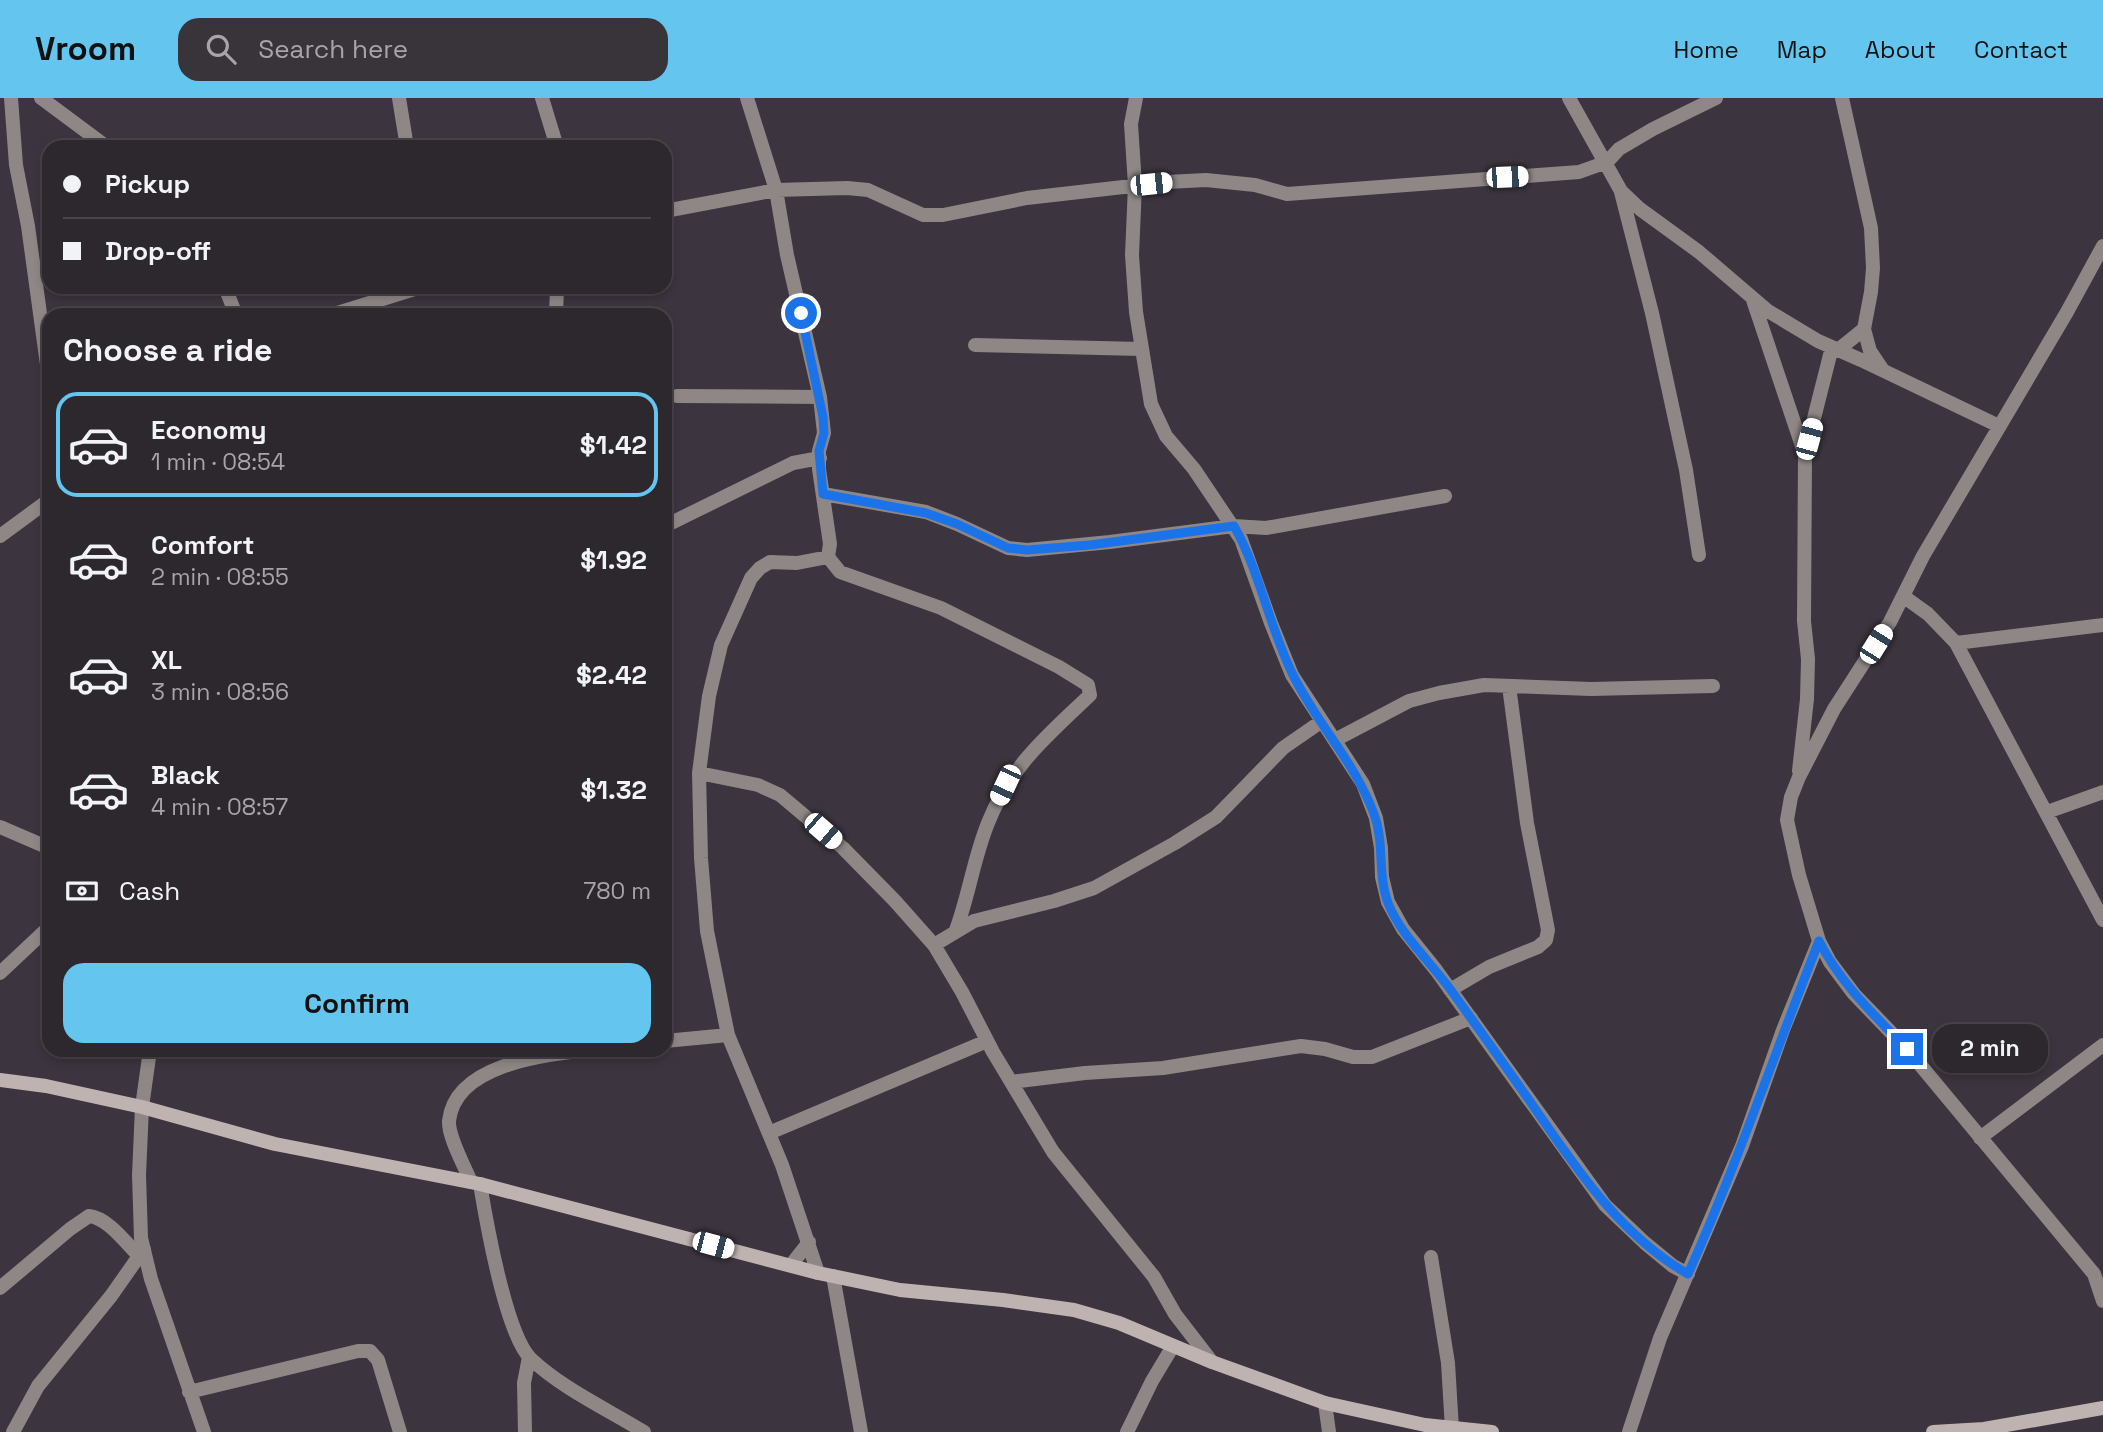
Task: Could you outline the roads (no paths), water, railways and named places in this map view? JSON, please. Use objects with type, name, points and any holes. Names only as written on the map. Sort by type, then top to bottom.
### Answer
[{"type":"street","points":[[11,98],[16,165],[28,226],[42,328]]},
{"type":"street","points":[[41,98],[98,140]]},
{"type":"street","points":[[399,98],[406,140]]},
{"type":"street","points":[[542,98],[554,140]]},
{"type":"street","points":[[747,98],[776,190],[820,397],[824,433],[820,457],[830,544],[828,556],[840,572],[941,608],[1059,667],[1088,685],[1090,689],[1090,695],[1025,758],[1005,785],[988,823],[967,901],[956,930]]},
{"type":"street","points":[[1569,98],[1621,191],[1652,313],[1686,470],[1699,555]]},
{"type":"street","points":[[672,210],[776,190],[847,188],[868,190],[923,215],[943,215],[1027,198],[1135,185],[1206,180],[1255,186],[1287,194],[1579,172],[1607,162],[1619,149],[1653,128],[1716,98]]},
{"type":"street","points":[[1842,98],[1871,228],[1872,280],[1864,330],[1870,351],[1883,370]]},
{"type":"street","points":[[1132,99],[1135,185],[1132,255],[1141,348],[1151,404],[1166,436],[1194,469],[1234,526],[1245,548],[1292,675],[1363,784],[1376,818],[1382,877],[1388,902],[1403,929],[1451,990],[1605,1205],[1645,1243],[1673,1266],[1688,1274]]},
{"type":"street","points":[[1621,191],[1768,311],[1818,341],[1999,426]]},
{"type":"street","points":[[2103,246],[1923,556],[1890,622],[1834,709],[1799,777],[1791,797],[1787,820],[1819,941],[1830,962],[1854,994],[1907,1049],[1980,1138],[2098,1270],[2103,1301]]},
{"type":"street","points":[[358,308],[400,294]]},
{"type":"street","points":[[1753,299],[1805,455]]},
{"type":"street","points":[[1799,777],[1808,659],[1804,621],[1805,455],[1835,348],[1864,330]]},
{"type":"street","points":[[975,345],[1141,348]]},
{"type":"street","points":[[677,396],[820,397]]},
{"type":"street","points":[[672,523],[793,464],[820,457]]},
{"type":"street","points":[[823,494],[926,513],[1008,548],[1027,550],[1234,526],[1266,528],[1444,496]]},
{"type":"street","points":[[0,536],[42,505]]},
{"type":"street","points":[[828,556],[797,563],[770,562],[760,568],[751,578],[722,645],[709,696],[698,773],[701,858],[707,931],[728,1035],[769,1133],[809,1242],[826,1274],[861,1432]]},
{"type":"street","points":[[1903,596],[1928,614],[1956,643],[2103,920]]},
{"type":"street","points":[[1956,643],[2103,625]]},
{"type":"street","points":[[1335,740],[1409,701],[1484,685],[1591,689],[1713,685]]},
{"type":"street","points":[[1451,990],[1489,967],[1538,947],[1546,940],[1548,930],[1527,823],[1509,686]]},
{"type":"street","points":[[934,945],[974,922],[1094,888],[1175,843],[1216,817],[1283,748],[1322,721]]},
{"type":"street","points":[[698,773],[758,785],[780,795],[843,848],[934,945],[1053,1152],[1154,1277],[1175,1314],[1212,1362]]},
{"type":"street","points":[[2047,812],[2103,792]]},
{"type":"street","points":[[0,827],[42,845]]},
{"type":"street","points":[[1,970],[42,933]]},
{"type":"street","points":[[1629,1432],[1660,1338],[1742,1146],[1783,1030],[1819,941]]},
{"type":"street","points":[[1011,1082],[1085,1073],[1163,1068],[1301,1046],[1353,1057],[1372,1057],[1471,1018]]},
{"type":"street","points":[[672,1040],[728,1035]]},
{"type":"street","points":[[769,1133],[987,1041]]},
{"type":"street","points":[[1980,1138],[2103,1045]]},
{"type":"street","points":[[149,1057],[142,1107],[139,1175],[141,1252],[204,1432]]},
{"type":"street","points":[[548,1057],[504,1065],[475,1080],[456,1099],[449,1122],[453,1139],[475,1183],[503,1290],[517,1335],[529,1357],[561,1381],[644,1432]]},
{"type":"street","points":[[0,1080],[46,1086],[142,1107],[275,1144],[475,1183],[826,1274],[900,1290],[1074,1310],[1119,1323],[1212,1362],[1325,1403],[1452,1429],[1492,1432]]},
{"type":"street","points":[[0,1288],[89,1216],[98,1218],[141,1252]]},
{"type":"street","points":[[791,1265],[809,1242]]},
{"type":"street","points":[[13,1432],[37,1386],[111,1296],[141,1252]]},
{"type":"street","points":[[1431,1257],[1448,1363],[1452,1429]]},
{"type":"street","points":[[1127,1432],[1173,1346]]},
{"type":"street","points":[[189,1392],[370,1350],[378,1360],[400,1432]]},
{"type":"street","points":[[525,1432],[524,1383],[529,1357]]},
{"type":"street","points":[[1325,1403],[1329,1432]]},
{"type":"street","points":[[1933,1432],[1984,1429],[2103,1408]]}]
